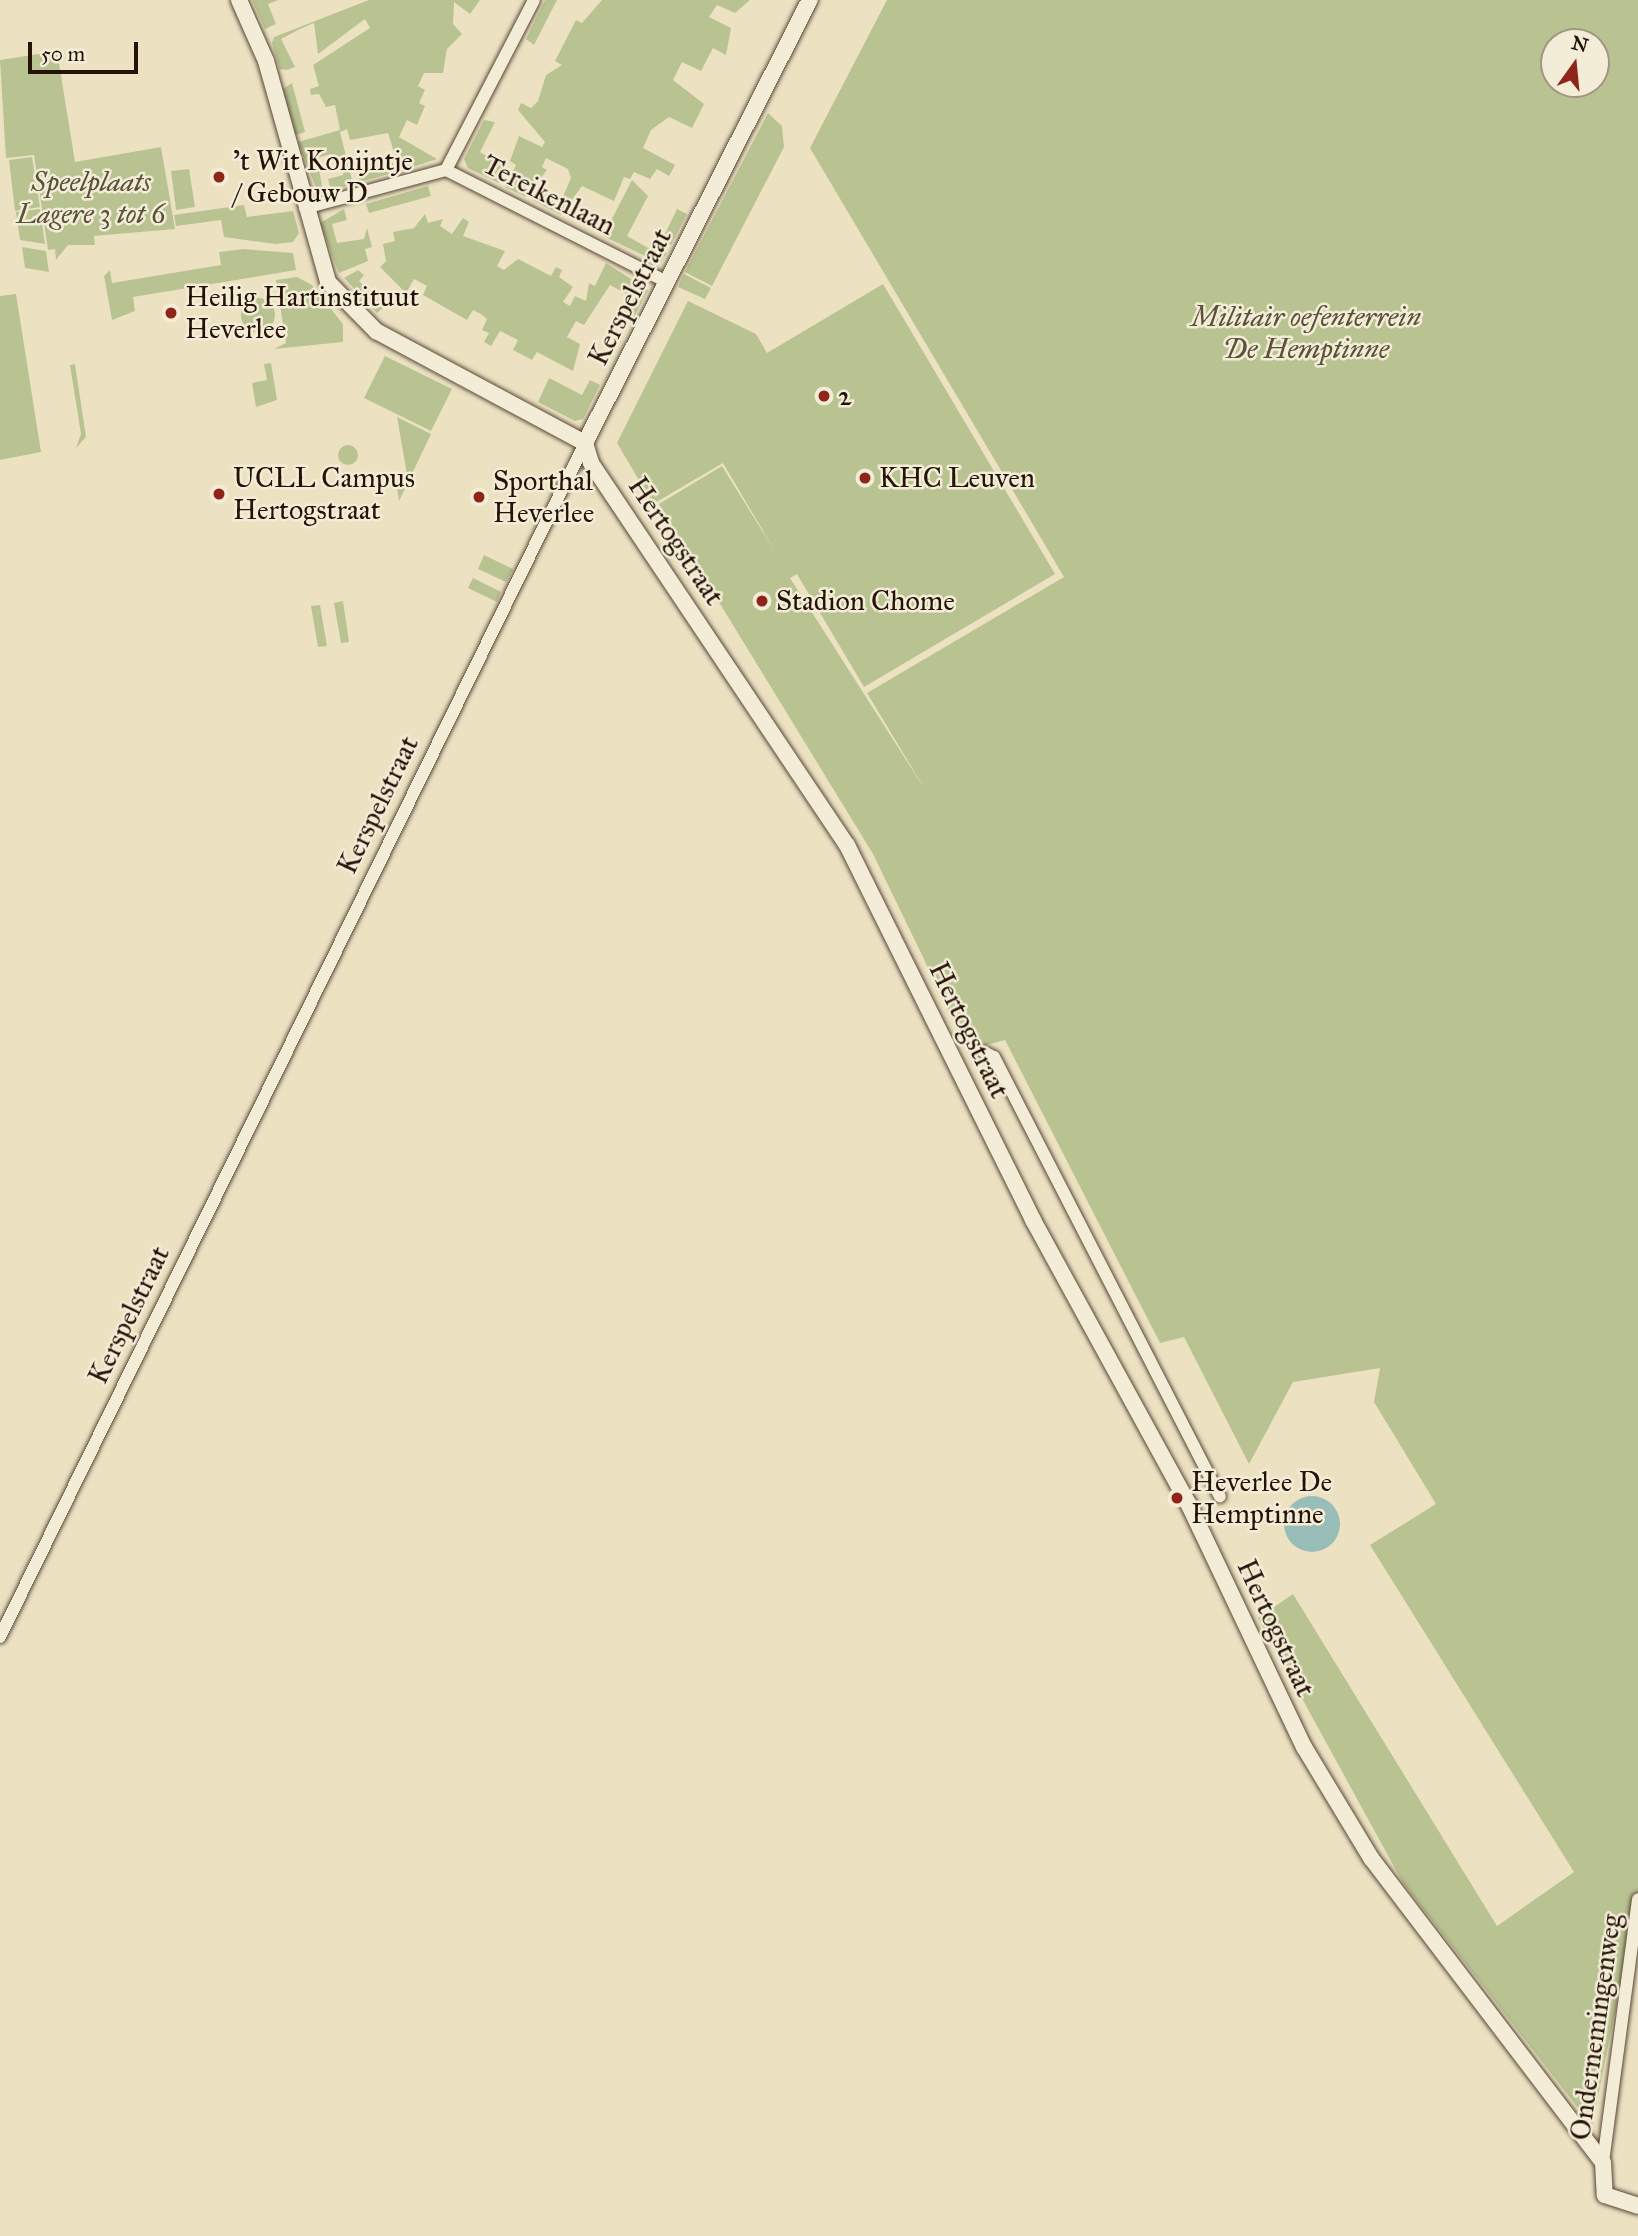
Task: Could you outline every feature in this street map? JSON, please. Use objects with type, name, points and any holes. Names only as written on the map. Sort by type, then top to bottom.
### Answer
[{"type":"street","points":[[239,0],[266,61],[321,270],[371,328],[585,443]]},
{"type":"street","points":[[305,208],[446,170],[534,0]]},
{"type":"street","name":"Kerspelstraat","points":[[0,1637],[585,443],[810,0]]},
{"type":"street","name":"Tereikenlaan","points":[[446,170],[667,282]]},
{"type":"street","name":"Hertogstraat","points":[[585,443],[591,463],[847,845],[1033,1220],[1189,1505],[1304,1747],[1371,1858],[1602,2162]]},
{"type":"street","points":[[984,1052],[994,1057],[1220,1496]]},
{"type":"street","name":"Ondernemingenweg","points":[[1602,2162],[1638,1899]]},
{"type":"street","points":[[1602,2162],[1605,2196],[1638,2206]]},
{"type":"green space","points":[[252,0],[278,0],[268,4],[276,24],[265,29]]},
{"type":"green space","points":[[369,0],[480,0],[470,14],[454,2],[453,24],[462,34],[447,49],[443,73],[424,73],[418,86],[425,90],[419,103],[425,106],[417,125],[407,120],[399,137],[437,159],[400,171],[388,133],[350,140],[347,129],[340,132],[353,184],[331,190],[328,179],[343,175],[344,167],[331,154],[317,158],[323,192],[318,193],[298,142],[340,130],[335,105],[326,107],[319,94],[311,95],[310,89],[319,86],[313,65],[370,28],[365,19],[318,54],[314,23],[300,29],[281,39],[295,67],[287,70],[280,69],[272,43],[274,37]]},
{"type":"green space","points":[[545,0],[557,0],[534,45],[526,39]]},
{"type":"green space","points":[[602,0],[750,0],[735,13],[717,5],[709,17],[731,28],[726,55],[713,48],[701,71],[682,62],[673,80],[704,104],[692,128],[669,117],[651,130],[643,148],[675,165],[669,176],[657,169],[650,179],[634,172],[630,179],[624,177],[614,201],[582,186],[561,215],[532,200],[537,191],[561,201],[571,178],[568,169],[546,158],[542,167],[547,170],[526,197],[505,187],[516,165],[510,161],[519,136],[542,147],[545,142],[518,110],[521,103],[531,108],[538,101],[546,75],[562,65],[555,61],[576,20],[582,23]]},
{"type":"green space","name":"Militair oefenterrein De Hemptinne","points":[[887,0],[1638,0],[1638,1898],[1592,2126],[1403,1883],[1258,1618],[1293,1594],[1497,1926],[1574,1872],[1370,1545],[1436,1504],[1374,1402],[1380,1368],[1293,1382],[1249,1464],[1184,1337],[1160,1343],[1005,1040],[968,1050],[873,854],[659,504],[722,466],[776,553],[723,463],[653,504],[617,443],[688,301],[756,334],[767,353],[883,284],[1055,574],[864,687],[797,574],[790,578],[926,791],[867,693],[1064,577],[810,148]]},
{"type":"green space","name":"Speelplaats Lagere 3 tot 6","points":[[57,51],[75,162],[161,147],[175,229],[94,236],[95,245],[68,245],[56,260],[55,249],[48,250],[34,155],[6,158],[0,60]]},
{"type":"green space","points":[[292,83],[305,132],[295,135],[283,89]]},
{"type":"green space","points":[[768,113],[782,126],[784,147],[712,286],[685,272]]},
{"type":"green space","points":[[484,120],[495,122],[480,152],[506,169],[499,183],[468,168],[464,159]]},
{"type":"green space","points":[[32,157],[40,207],[15,211],[9,160]]},
{"type":"green space","points":[[392,162],[396,172],[360,182],[357,172]]},
{"type":"green space","points":[[189,169],[195,207],[176,210],[171,171]]},
{"type":"green space","points":[[632,180],[648,196],[627,236],[650,249],[651,259],[603,236]]},
{"type":"green space","points":[[428,186],[431,196],[369,213],[366,204]]},
{"type":"green space","points":[[244,205],[247,217],[293,211],[299,233],[293,242],[275,244],[224,237],[221,220],[176,226],[174,215]]},
{"type":"green space","points":[[40,209],[45,244],[20,240],[16,212]]},
{"type":"green space","points":[[344,209],[347,220],[332,224],[337,243],[364,239],[367,228],[372,247],[365,249],[368,261],[339,273],[320,223]]},
{"type":"green space","points":[[677,209],[687,214],[671,245],[662,240]]},
{"type":"green space","points":[[425,214],[428,223],[443,219],[440,226],[452,234],[463,218],[469,222],[463,236],[505,251],[497,266],[504,270],[518,259],[551,276],[556,267],[562,270],[559,277],[573,287],[563,302],[570,306],[575,296],[586,301],[589,283],[595,286],[606,263],[648,290],[634,317],[624,312],[632,297],[610,285],[584,325],[576,321],[567,337],[580,344],[573,371],[537,352],[532,360],[513,350],[518,340],[500,331],[491,346],[484,342],[489,333],[482,330],[487,319],[481,314],[473,310],[467,320],[423,295],[427,286],[414,279],[406,293],[380,267],[386,261],[383,244],[395,241],[393,232],[414,228]]},
{"type":"green space","points":[[22,247],[46,251],[49,272],[25,268]]},
{"type":"green space","points":[[243,249],[293,253],[296,270],[133,297],[135,311],[112,320],[104,276],[110,270],[112,283],[221,265],[219,252]]},
{"type":"green space","points":[[660,250],[667,253],[660,263],[651,259]]},
{"type":"green space","points":[[358,270],[364,275],[359,281],[384,307],[377,313],[344,278]]},
{"type":"green space","points":[[684,274],[711,288],[705,299],[678,287]]},
{"type":"green space","points":[[297,277],[312,285],[343,324],[343,342],[274,349],[286,343],[276,280]]},
{"type":"green space","points":[[16,294],[41,452],[0,460],[0,296]]},
{"type":"green space","points":[[258,298],[270,303],[275,315],[270,327],[258,332],[246,327],[241,315],[246,303]]},
{"type":"green space","points":[[385,356],[452,389],[431,431],[364,398]]},
{"type":"green space","points":[[271,363],[277,400],[256,407],[252,383],[267,380],[264,364]]},
{"type":"green space","points":[[75,364],[86,437],[76,448],[81,434],[70,365]]},
{"type":"green space","points":[[549,378],[582,395],[590,380],[600,385],[583,419],[575,421],[538,402]]},
{"type":"green space","points":[[397,417],[431,434],[399,501],[396,482],[408,480]]},
{"type":"green space","points":[[344,445],[352,445],[358,455],[352,465],[344,465],[338,459],[338,451]]},
{"type":"green space","points":[[484,555],[513,569],[506,582],[478,569]]},
{"type":"green space","points":[[473,578],[501,592],[497,602],[468,588]]},
{"type":"green space","points":[[343,601],[349,642],[341,643],[334,603]]},
{"type":"green space","points":[[320,605],[327,646],[318,647],[311,606]]},
{"type":"water","points":[[1312,1496],[1323,1498],[1332,1504],[1338,1513],[1338,1535],[1332,1544],[1323,1550],[1312,1552],[1301,1550],[1292,1544],[1286,1535],[1284,1524],[1286,1513],[1292,1504],[1301,1498]]},
{"type":"place","name":"'t Wit Konijntje / Gebouw D","points":[[219,177]]},
{"type":"place","name":"Heilig Hartinstituut Heverlee","points":[[171,313]]},
{"type":"place","name":"2","points":[[824,396]]},
{"type":"place","name":"KHC Leuven","points":[[865,478]]},
{"type":"place","name":"UCLL Campus Hertogstraat","points":[[219,494]]},
{"type":"place","name":"Sporthal Heverlee","points":[[479,497]]},
{"type":"place","name":"Stadion Chome","points":[[762,601]]},
{"type":"place","name":"Heverlee De Hemptinne","points":[[1177,1498]]}]
